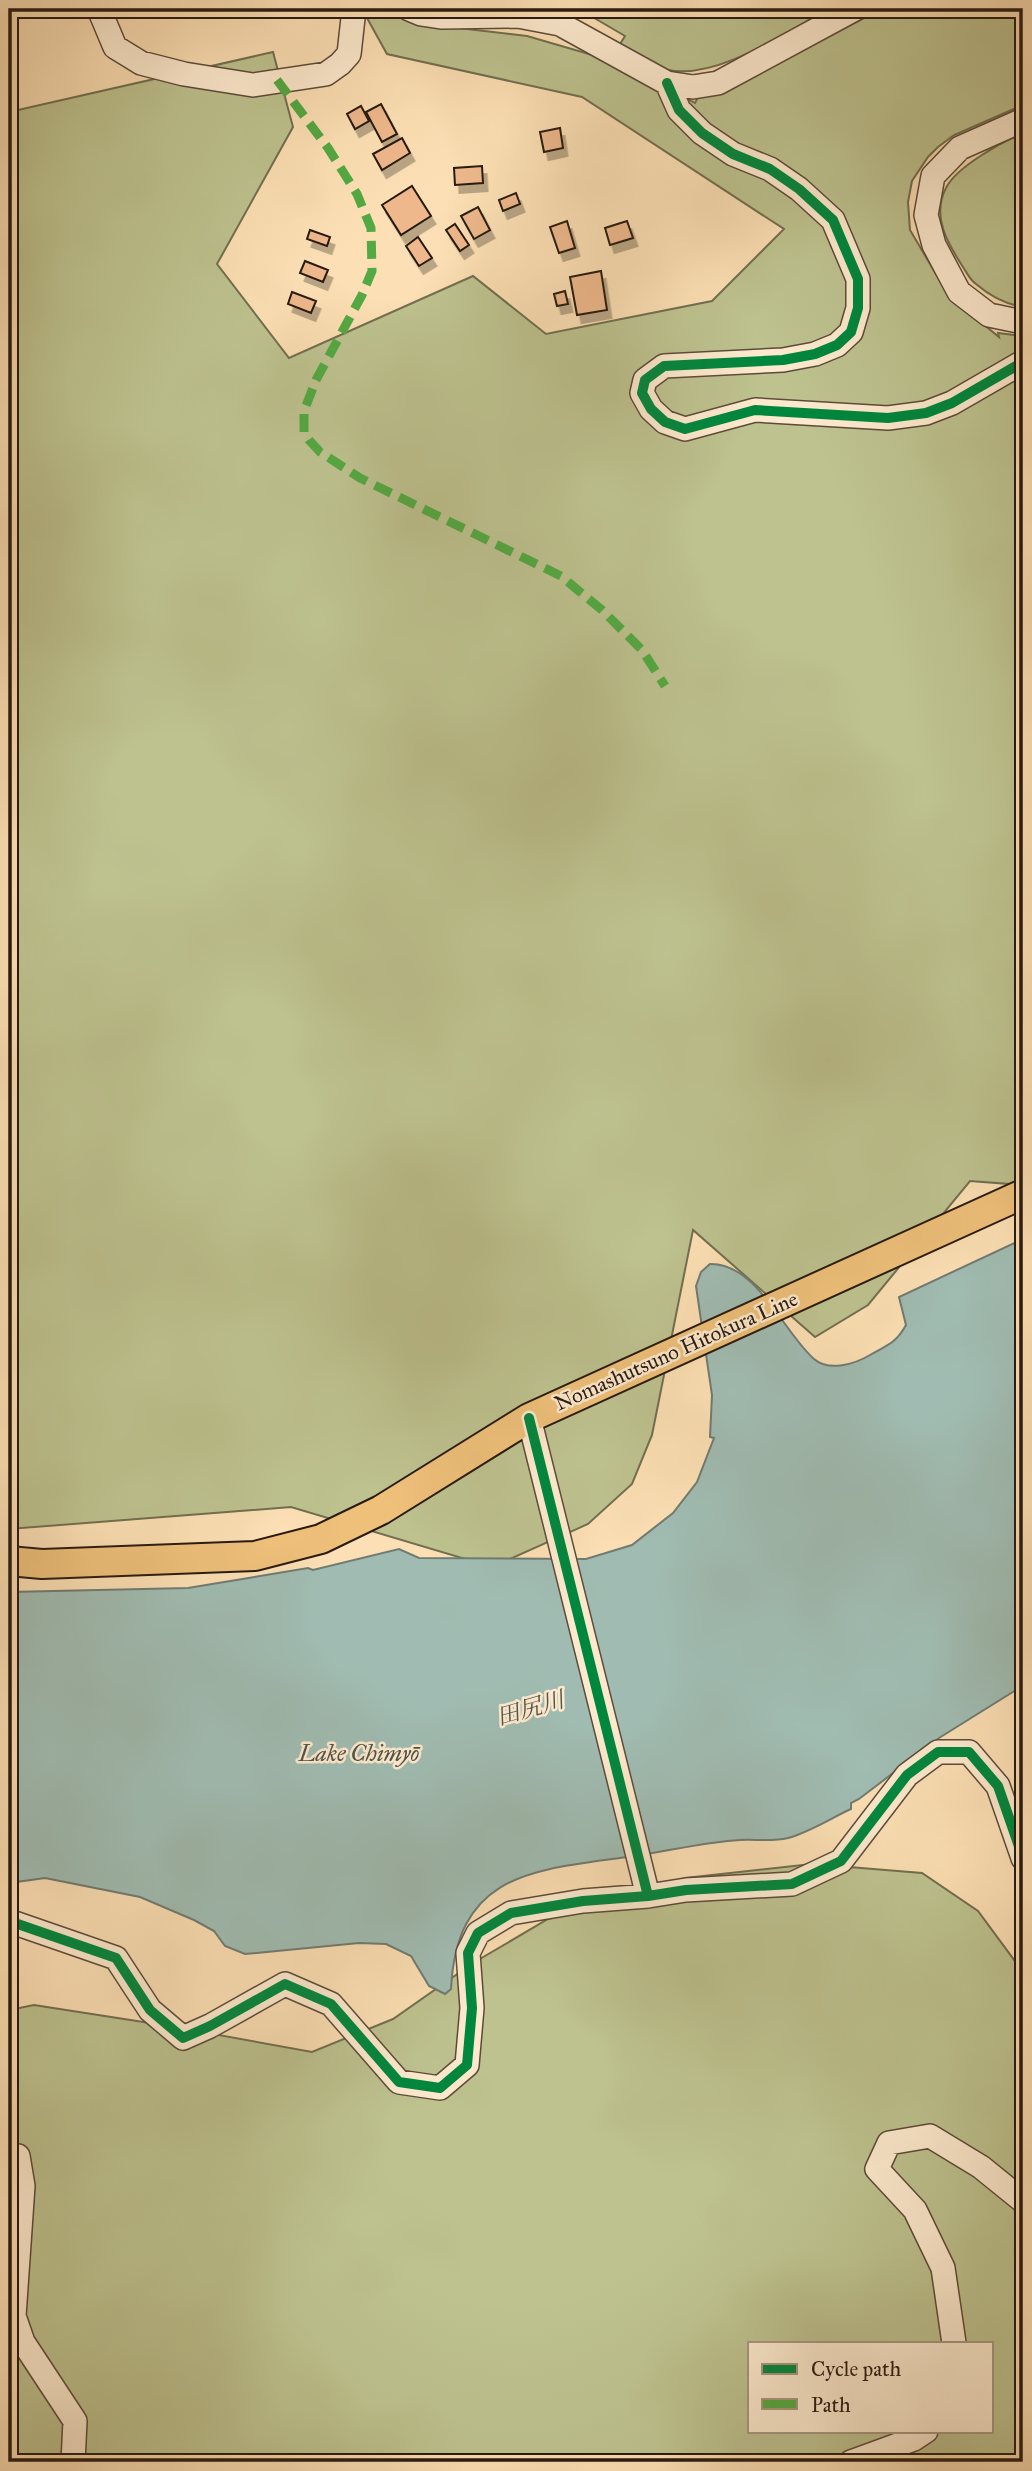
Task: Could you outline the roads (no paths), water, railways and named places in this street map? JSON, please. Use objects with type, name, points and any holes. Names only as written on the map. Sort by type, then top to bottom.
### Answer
[{"type":"main road","name":"Nomashutsuno Hitokura Line","points":[[9,1561],[42,1564],[255,1556],[321,1539],[381,1510],[529,1418],[1023,1195]]},
{"type":"street","points":[[99,9],[115,47],[141,62],[184,74],[253,85],[326,74],[340,64],[349,54],[354,9]]},
{"type":"street","points":[[410,9],[441,17],[518,16],[560,24],[667,83],[693,87],[718,83],[855,9]]},
{"type":"street","points":[[667,83],[679,110],[702,133],[733,154],[770,169],[799,189],[833,220],[858,279],[858,308],[851,332],[837,345],[815,354],[783,360],[664,366],[645,380],[642,393],[652,410],[666,422],[685,429],[755,410],[888,418],[926,413],[952,403],[1023,362]]},
{"type":"street","points":[[1023,120],[960,148],[933,176],[926,215],[934,245],[960,292],[989,315],[1023,322]]},
{"type":"street","points":[[529,1418],[648,1896]]},
{"type":"street","points":[[9,1921],[116,1958],[150,2010],[183,2038],[285,1984],[331,2004],[399,2082],[440,2088],[467,2065],[472,2008],[468,1953],[478,1933],[511,1913],[583,1901],[686,1890],[792,1884],[841,1861],[907,1775],[938,1752],[969,1752],[998,1786],[1023,1858]]},
{"type":"street","points":[[954,2342],[943,2268],[915,2210],[877,2169],[889,2143],[930,2136],[981,2167],[1023,2201]]},
{"type":"street","points":[[9,2155],[18,2157],[23,2186],[14,2316],[23,2343],[75,2421],[73,2462]]},
{"type":"street","points":[[851,2462],[924,2432]]},
{"type":"water","name":"Lake Chimyō","points":[[1023,1239],[1023,1692],[1016,1690],[939,1738],[851,1803],[851,1809],[788,1838],[714,1843],[566,1866],[535,1873],[509,1883],[486,1898],[469,1920],[457,1949],[451,1989],[445,1994],[429,1986],[411,1956],[386,1944],[359,1943],[245,1954],[225,1946],[214,1931],[194,1920],[140,1897],[45,1878],[9,1883],[9,1592],[188,1588],[308,1568],[313,1570],[399,1549],[419,1558],[586,1559],[632,1545],[673,1513],[697,1482],[714,1438],[710,1437],[712,1395],[696,1286],[701,1272],[710,1264],[727,1267],[742,1275],[768,1301],[814,1359],[834,1366],[850,1364],[864,1358],[899,1336],[906,1325],[899,1297]]},
{"type":"water label","name":"田尻川","points":[[530,1708]]}]
